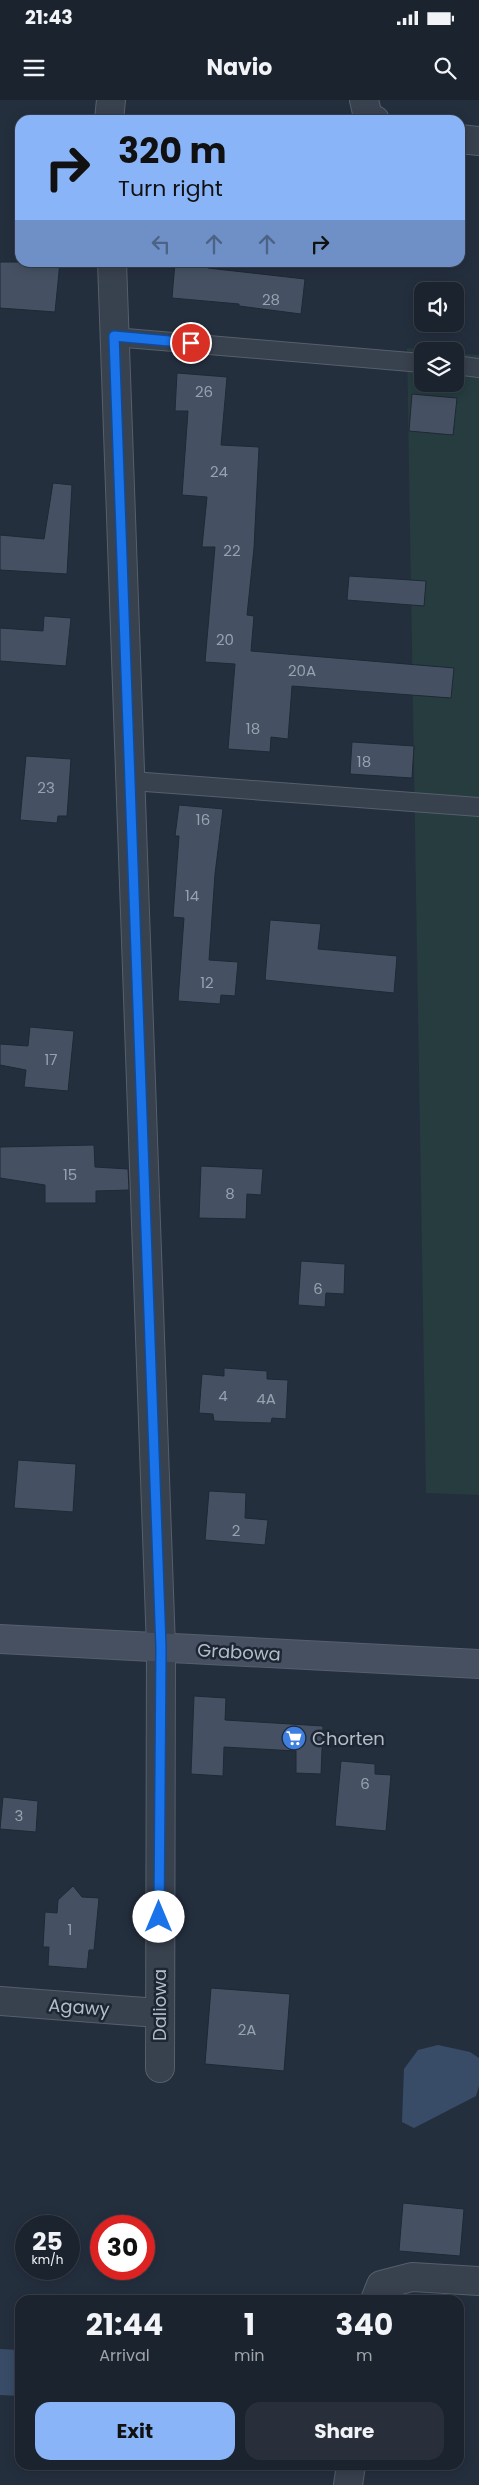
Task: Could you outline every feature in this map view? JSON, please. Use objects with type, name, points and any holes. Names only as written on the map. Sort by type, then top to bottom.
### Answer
[{"type":"street","points":[[110,115],[111,100]]},
{"type":"street","points":[[364,100],[368,115]]},
{"type":"street","points":[[465,140],[479,141]]},
{"type":"street","name":"Daliowa","points":[[112,267],[132,781],[161,1648],[158,2013],[160,2068]]},
{"type":"street","name":"Grabowa","points":[[0,1639],[479,1664]]},
{"type":"street","name":"Agawy","points":[[0,2001],[158,2013]]},
{"type":"street","points":[[377,2295],[382,2285],[412,2277],[479,2281]]},
{"type":"street","points":[[348,2485],[350,2470]]},
{"type":"lane","points":[[114,336],[414,362]]},
{"type":"lane","points":[[464,367],[479,368]]},
{"type":"lane","points":[[132,781],[479,806]]},
{"type":"green space","points":[[407,348],[414,349],[414,392],[464,392],[464,354],[479,355],[479,1495],[426,1493]]},
{"type":"water","points":[[438,2045],[470,2052],[479,2058],[479,2086],[476,2096],[414,2128],[402,2122],[404,2069],[418,2050]]},
{"type":"water","points":[[0,2349],[15,2350],[15,2396],[0,2395]]},
{"type":"building","points":[[0,262],[15,262],[15,267],[60,267],[55,312],[0,308]]},
{"type":"building","points":[[175,267],[208,267],[305,279],[301,314],[239,306],[239,304],[172,298]]},
{"type":"building","points":[[177,373],[227,377],[221,445],[259,447],[254,548],[247,615],[254,616],[251,651],[454,668],[451,698],[292,686],[288,739],[271,737],[270,752],[228,749],[235,664],[205,662],[215,547],[202,547],[207,497],[182,495],[188,411],[175,411]]},
{"type":"building","points":[[412,394],[457,398],[453,435],[409,431]]},
{"type":"building","points":[[53,483],[72,485],[67,574],[0,570],[0,535],[44,539]]},
{"type":"building","points":[[349,576],[426,581],[424,606],[347,600]]},
{"type":"building","points":[[44,616],[71,618],[66,666],[0,661],[0,628],[43,631]]},
{"type":"building","points":[[352,742],[414,746],[412,778],[350,774]]},
{"type":"building","points":[[26,756],[71,759],[67,816],[58,816],[57,823],[20,820]]},
{"type":"building","points":[[179,805],[223,809],[215,874],[209,960],[238,962],[235,996],[221,995],[220,1004],[178,1001],[184,918],[173,917],[179,836],[175,836]]},
{"type":"building","points":[[270,920],[321,924],[318,949],[397,956],[394,993],[265,980]]},
{"type":"building","points":[[30,1027],[74,1031],[68,1091],[24,1087],[26,1070],[0,1065],[0,1044],[28,1046]]},
{"type":"building","points":[[94,1145],[95,1167],[128,1169],[129,1190],[96,1191],[96,1203],[45,1203],[45,1185],[0,1178],[0,1147]]},
{"type":"building","points":[[201,1166],[263,1169],[261,1195],[247,1194],[246,1219],[199,1218]]},
{"type":"building","points":[[301,1261],[345,1264],[344,1294],[326,1293],[325,1307],[298,1305]]},
{"type":"building","points":[[224,1368],[267,1371],[267,1379],[288,1380],[286,1419],[272,1418],[271,1423],[214,1421],[213,1414],[199,1413],[202,1374],[224,1376]]},
{"type":"building","points":[[18,1460],[76,1464],[73,1512],[14,1508]]},
{"type":"building","points":[[209,1491],[246,1493],[245,1518],[268,1520],[265,1545],[205,1540]]},
{"type":"building","points":[[194,1696],[226,1698],[225,1720],[323,1726],[321,1774],[296,1773],[296,1751],[224,1747],[223,1776],[191,1774]]},
{"type":"building","points":[[341,1761],[375,1764],[375,1774],[391,1775],[386,1831],[335,1826]]},
{"type":"building","points":[[3,1797],[38,1801],[36,1832],[0,1829]]},
{"type":"building","points":[[73,1886],[82,1897],[99,1898],[94,1950],[89,1950],[87,1969],[48,1966],[49,1947],[43,1947],[45,1912],[57,1913],[58,1900]]},
{"type":"building","points":[[211,1988],[290,1994],[284,2071],[205,2064]]},
{"type":"building","points":[[403,2203],[464,2209],[460,2256],[399,2251]]},
{"type":"place","name":"Chorten","points":[[294,1738]]},
{"type":"route","points":[[159,1917],[161,1648],[132,781],[114,336],[191,343]]}]
